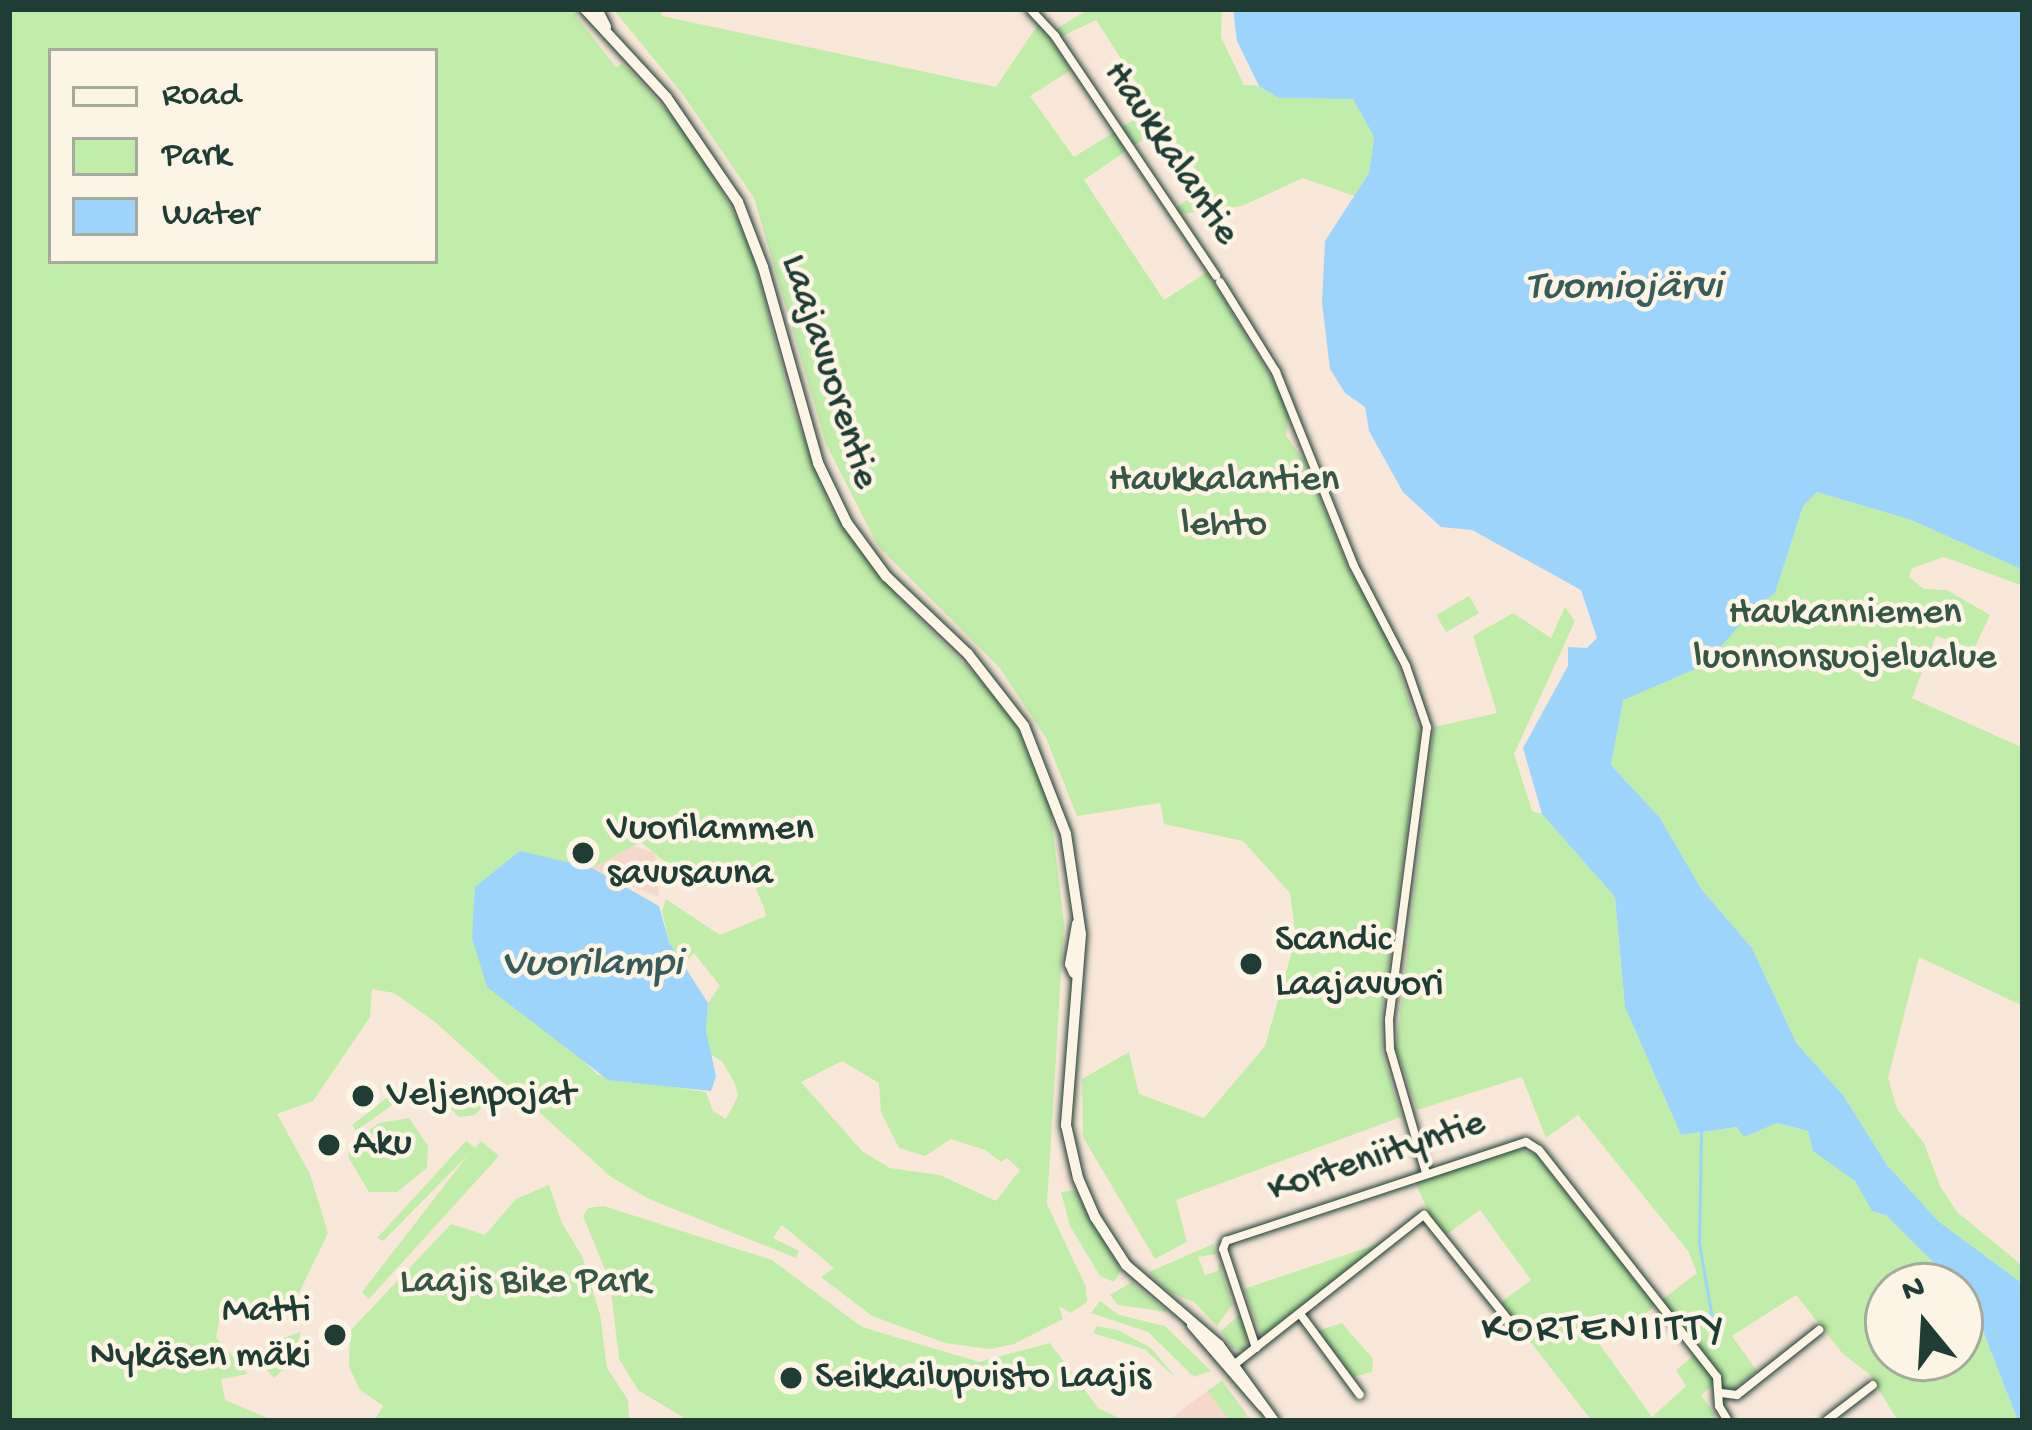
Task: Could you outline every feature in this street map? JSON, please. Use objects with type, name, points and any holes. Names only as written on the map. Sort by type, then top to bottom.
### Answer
[{"type":"street","name":"Laajavuorentie","points":[[585,9],[606,27],[687,124],[738,202],[763,267],[818,463],[847,523],[886,576],[968,654],[1024,726],[1066,834],[1077,923],[1072,933],[1066,1126],[1095,1217],[1141,1283],[1192,1325],[1255,1403],[1264,1407]]},
{"type":"street","name":"Laajavuorentie","points":[[597,9],[606,27]]},
{"type":"street","name":"Haukkalantie","points":[[1030,9],[1055,36],[1276,372],[1353,564],[1406,666],[1426,727],[1389,1020],[1390,1049],[1426,1173]]},
{"type":"street","name":"Korteniityntie","points":[[1256,1348],[1223,1250],[1226,1240],[1519,1143],[1533,1144],[1717,1377],[1720,1409],[1728,1421]]},
{"type":"street","points":[[1235,1364],[1424,1215],[1514,1327]]},
{"type":"street","points":[[1301,1315],[1360,1395]]},
{"type":"street","name":"Laajavuorentie","points":[[1192,1325],[1202,1328],[1235,1364],[1274,1421]]},
{"type":"street","points":[[1720,1393],[1738,1395],[1819,1330]]},
{"type":"street","points":[[1826,1421],[1873,1384]]},
{"type":"shaded area","points":[[623,843],[655,853],[659,897],[568,861]]},
{"type":"shaded area","points":[[1222,1381],[1252,1421],[1168,1421],[1192,1402]]},
{"type":"green space","points":[[9,9],[578,9],[577,17],[616,67],[622,64],[683,129],[737,217],[755,263],[791,403],[830,507],[901,601],[994,694],[1016,725],[1050,805],[1064,924],[1047,1204],[1086,1287],[1087,1302],[1071,1313],[1059,1306],[1063,1319],[1014,1344],[990,1349],[945,1343],[872,1316],[821,1277],[834,1268],[782,1225],[773,1238],[799,1251],[796,1258],[649,1199],[611,1177],[539,1112],[537,1096],[527,1088],[513,1092],[435,1022],[394,993],[372,989],[370,1017],[313,1101],[277,1114],[310,1174],[328,1233],[297,1297],[257,1316],[220,1317],[216,1337],[248,1374],[221,1379],[225,1400],[275,1421],[9,1421]],"holes":[[[641,842],[697,888],[750,874],[764,908],[766,916],[720,935],[666,899],[662,911],[669,942],[683,964],[694,953],[720,986],[708,1003],[706,1031],[710,1054],[722,1061],[738,1096],[726,1119],[713,1111],[706,1092],[598,1075],[479,961],[520,852],[592,868]],[[842,1061],[879,1083],[881,1112],[899,1148],[925,1156],[951,1139],[985,1150],[1001,1162],[1007,1158],[1020,1170],[996,1201],[940,1175],[890,1168],[862,1151],[801,1082]]]},
{"type":"green space","name":"Haukkalantien lehto","points":[[613,9],[660,9],[662,16],[996,87],[1039,23],[1071,70],[1030,96],[1074,157],[1114,132],[1126,151],[1084,180],[1164,300],[1207,272],[1283,397],[1289,415],[1286,436],[1305,462],[1347,566],[1388,636],[1420,735],[1381,1019],[1382,1052],[1401,1117],[1176,1200],[1187,1242],[1155,1259],[1083,1137],[1082,1079],[1129,1052],[1139,1094],[1204,1118],[1265,1046],[1296,937],[1290,893],[1243,841],[1164,824],[1160,803],[1077,816],[1046,738],[999,667],[878,546],[826,444],[754,198],[682,93]]},
{"type":"green space","points":[[1089,9],[1222,9],[1221,37],[1244,85],[1259,86],[1280,98],[1353,99],[1374,137],[1369,173],[1354,196],[1303,178],[1242,206],[1180,214],[1176,208],[1207,185],[1166,128],[1134,145],[1121,128],[1152,107],[1096,20],[1061,37],[1056,29]]},
{"type":"green space","name":"Haukanniemen luonnonsuojelualue","points":[[1817,492],[1911,520],[2023,570],[2023,586],[1944,557],[1912,568],[1909,577],[1924,589],[1947,590],[1990,615],[1974,649],[1936,636],[1912,698],[2023,748],[2023,1006],[1919,957],[1888,1078],[1897,1109],[1924,1143],[1940,1186],[1957,1212],[2023,1266],[2023,1284],[1938,1221],[1887,1165],[1843,1095],[1797,1044],[1752,948],[1702,890],[1660,818],[1611,765],[1622,700],[1705,665],[1753,610],[1775,593],[1803,506]]},
{"type":"green space","points":[[1469,596],[1479,613],[1446,632],[1436,615]]},
{"type":"green space","points":[[1565,607],[1575,621],[1514,754],[1532,811],[1542,814],[1615,897],[1625,1007],[1681,1135],[1738,1127],[1744,1137],[1777,1123],[1808,1131],[1813,1151],[1855,1181],[1872,1211],[1887,1216],[1935,1262],[1864,1262],[1864,1370],[1843,1354],[1796,1295],[1732,1336],[1757,1371],[1729,1392],[1716,1383],[1701,1395],[1716,1416],[1712,1421],[1592,1421],[1500,1303],[1531,1280],[1480,1210],[1446,1235],[1429,1213],[1415,1182],[1518,1149],[1536,1155],[1655,1305],[1697,1273],[1688,1251],[1578,1115],[1546,1138],[1522,1077],[1417,1110],[1396,1048],[1434,727],[1497,713],[1473,636],[1513,613],[1551,638]],"holes":[[[1655,1306],[1694,1355],[1676,1370],[1686,1386],[1652,1417],[1595,1338],[1631,1325]]]},
{"type":"green space","points":[[474,1081],[490,1092],[490,1099],[475,1115],[459,1117],[449,1107],[463,1086]]},
{"type":"green space","points":[[407,1082],[413,1090],[356,1131],[352,1125]]},
{"type":"green space","points":[[409,1118],[428,1146],[427,1168],[397,1192],[369,1192],[348,1157],[352,1142],[379,1123]]},
{"type":"green space","points":[[466,1141],[475,1148],[481,1141],[499,1156],[369,1299],[362,1292],[468,1155],[383,1241],[377,1238]]},
{"type":"green space","name":"Laajis Bike Park","points":[[549,1185],[562,1223],[582,1256],[600,1314],[607,1368],[628,1400],[629,1421],[374,1421],[383,1406],[360,1390],[349,1367],[350,1331],[451,1224],[485,1235],[516,1199]]},
{"type":"green space","points":[[1075,1190],[1121,1271],[1114,1282],[1100,1276],[1070,1226],[1061,1192]]},
{"type":"green space","points":[[604,1206],[772,1260],[862,1327],[979,1362],[1050,1343],[1098,1408],[1125,1421],[689,1421],[638,1390],[619,1359],[610,1282],[583,1216],[588,1208]]},
{"type":"green space","points":[[1384,1242],[1262,1336],[1244,1289]]},
{"type":"green space","points":[[1213,1244],[1216,1254],[1198,1257],[1205,1275],[1218,1271],[1219,1263],[1232,1305],[1217,1326],[1194,1302],[1169,1292],[1149,1272]]},
{"type":"green space","points":[[1132,1282],[1168,1312],[1118,1305],[1110,1295]]},
{"type":"green space","points":[[1100,1301],[1119,1315],[1165,1326],[1211,1371],[1194,1377],[1148,1332],[1091,1313]]},
{"type":"green space","points":[[1240,1314],[1247,1336],[1245,1351],[1232,1348],[1221,1331]]},
{"type":"green space","points":[[1342,1323],[1373,1359],[1372,1372],[1353,1377],[1317,1331]]},
{"type":"green space","points":[[1097,1326],[1118,1330],[1151,1348],[1177,1379],[1144,1349],[1093,1333]]},
{"type":"green space","points":[[301,1332],[292,1361],[274,1378],[260,1362],[269,1343]]},
{"type":"green space","points":[[1984,1333],[2018,1421],[1898,1421],[1874,1382],[1984,1382]]},
{"type":"green space","points":[[1222,1381],[1247,1415],[1240,1421],[1230,1421],[1207,1391]]},
{"type":"water","name":"Tuomiojärvi","points":[[1233,9],[2023,9],[2023,570],[1911,520],[1817,492],[1803,506],[1775,593],[1753,610],[1705,665],[1623,700],[1611,765],[1660,818],[1702,890],[1752,948],[1797,1044],[1843,1095],[1887,1165],[1938,1221],[2023,1284],[2023,1421],[2018,1421],[1984,1333],[1984,1262],[1933,1262],[1887,1216],[1872,1211],[1855,1181],[1813,1151],[1808,1131],[1777,1123],[1744,1137],[1737,1127],[1681,1135],[1625,1007],[1615,897],[1542,814],[1523,748],[1568,666],[1568,647],[1587,648],[1597,638],[1581,590],[1472,530],[1441,527],[1403,492],[1369,431],[1365,407],[1345,393],[1330,369],[1322,303],[1325,241],[1369,173],[1374,137],[1353,99],[1279,98],[1259,86],[1237,41]]},
{"type":"water","name":"Vuorilampi","points":[[520,851],[592,868],[659,906],[669,942],[708,1003],[706,1031],[716,1076],[711,1091],[608,1080],[487,987],[472,938],[475,887]]},
{"type":"waterway","points":[[1701,1130],[1699,1243],[1717,1347]]},
{"type":"place","name":"Vuorilammen savusauna","points":[[583,853]]},
{"type":"place","name":"Scandic Laajavuori","points":[[1251,964]]},
{"type":"place","name":"Veljenpojat","points":[[363,1096]]},
{"type":"place","name":"Aku","points":[[329,1145]]},
{"type":"place","name":"Matti Nykäsen mäki","points":[[335,1335]]},
{"type":"place","name":"Seikkailupuisto Laajis","points":[[791,1378]]},
{"type":"district","name":"KORTENIITTY","points":[[1604,1331]]}]
